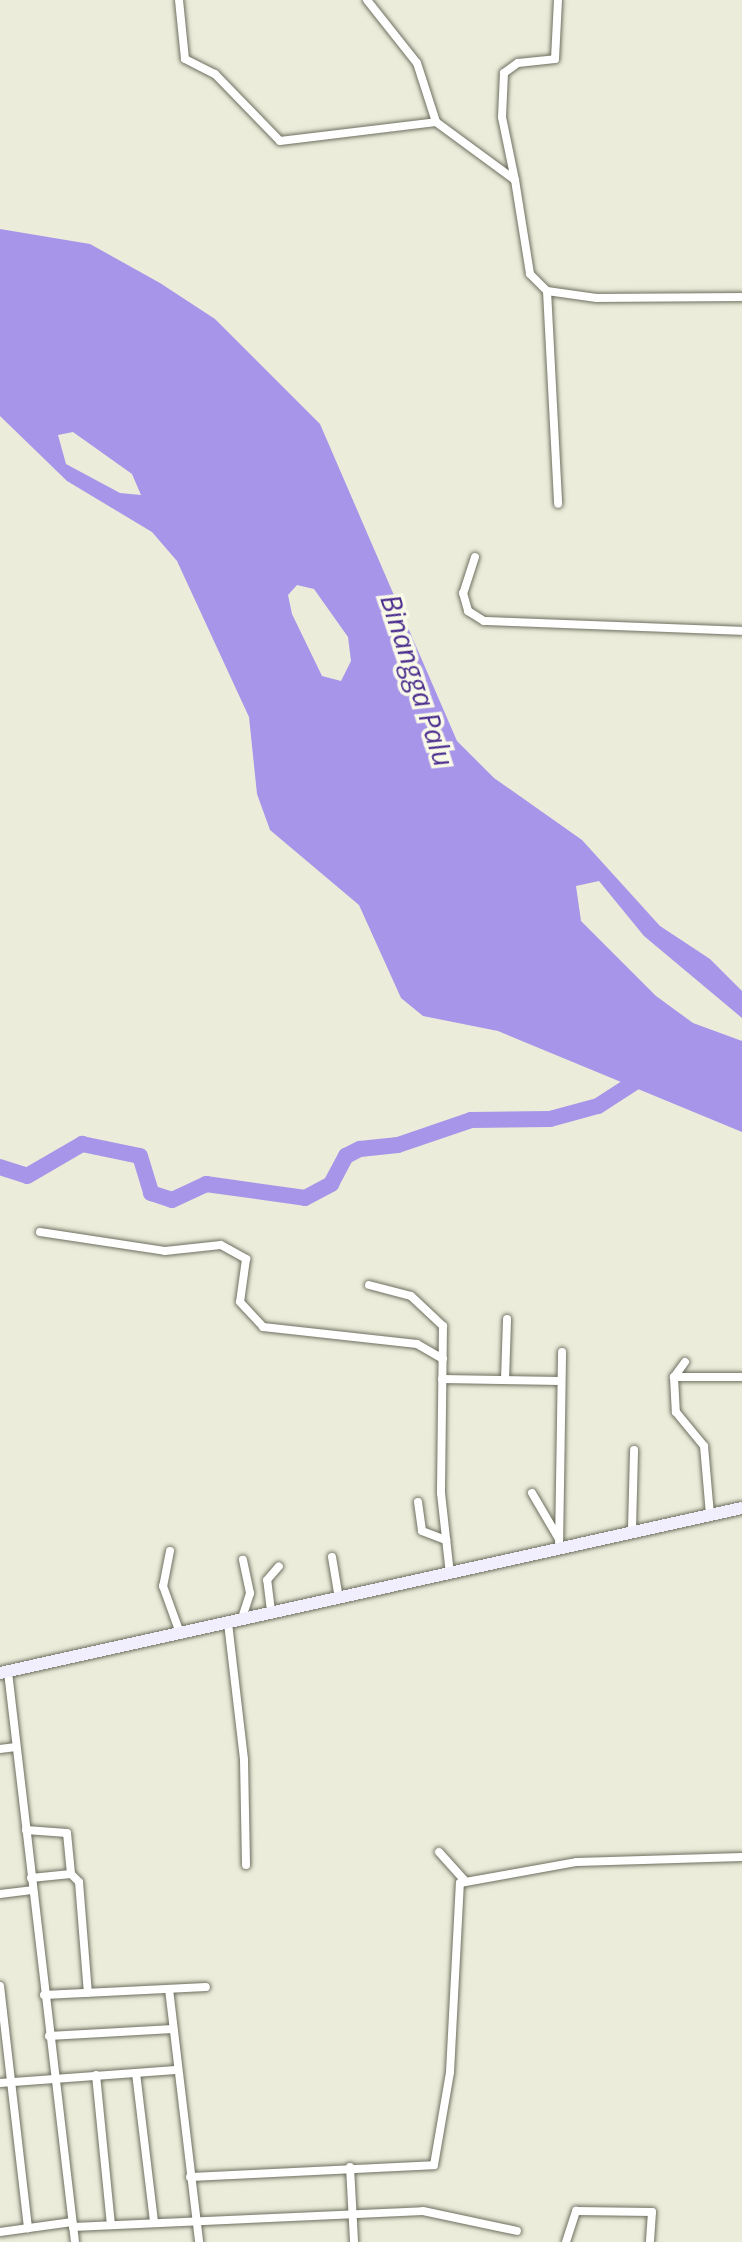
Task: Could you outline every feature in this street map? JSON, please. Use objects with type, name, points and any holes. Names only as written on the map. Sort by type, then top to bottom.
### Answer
[{"type":"main road","points":[[4,1673],[271,1611],[450,1574],[559,1544],[742,1508]]},
{"type":"street","points":[[179,0],[185,59],[224,83],[280,141],[436,122]]},
{"type":"street","points":[[367,0],[417,63],[436,122],[515,180]]},
{"type":"street","points":[[558,0],[555,59],[518,63],[504,73],[502,117],[528,269],[547,291],[558,504]]},
{"type":"street","points":[[547,291],[597,298],[742,297]]},
{"type":"street","points":[[475,557],[463,593],[468,611],[484,621],[742,631]]},
{"type":"street","points":[[40,1232],[165,1251],[221,1245],[246,1259],[240,1302],[263,1327],[417,1344],[443,1359]]},
{"type":"street","points":[[369,1285],[400,1290],[440,1321],[446,1540],[450,1574]]},
{"type":"street","points":[[505,1380],[507,1319]]},
{"type":"street","points":[[559,1544],[562,1352]]},
{"type":"street","points":[[685,1362],[674,1377],[678,1418],[704,1446],[710,1515]]},
{"type":"street","points":[[674,1377],[742,1377]]},
{"type":"street","points":[[442,1379],[560,1381]]},
{"type":"street","points":[[632,1529],[634,1450]]},
{"type":"street","points":[[532,1493],[559,1544]]},
{"type":"street","points":[[418,1502],[422,1531],[446,1540]]},
{"type":"street","points":[[170,1551],[163,1586],[180,1633]]},
{"type":"street","points":[[332,1557],[339,1599]]},
{"type":"street","points":[[242,1618],[250,1593],[243,1560]]},
{"type":"street","points":[[271,1611],[267,1580],[279,1566]]},
{"type":"street","points":[[228,1623],[244,1768],[246,1865]]},
{"type":"street","points":[[4,1673],[16,1747],[75,2242]]},
{"type":"street","points":[[0,1749],[16,1747]]},
{"type":"street","points":[[26,1830],[67,1833],[71,1874],[79,1882],[88,1993]]},
{"type":"street","points":[[439,1852],[465,1881]]},
{"type":"street","points":[[190,2177],[437,2161],[450,2072],[456,1893],[465,1881],[577,1862],[742,1857]]},
{"type":"street","points":[[31,1878],[71,1874]]},
{"type":"street","points":[[0,1894],[32,1890]]},
{"type":"street","points":[[0,1986],[28,2228]]},
{"type":"street","points":[[44,1995],[206,1987]]},
{"type":"street","points":[[169,1989],[176,2070],[199,2242]]},
{"type":"street","points":[[49,2036],[173,2029]]},
{"type":"street","points":[[0,2083],[176,2070]]},
{"type":"street","points":[[136,2073],[154,2221]]},
{"type":"street","points":[[96,2075],[111,2224]]},
{"type":"street","points":[[350,2167],[354,2242]]},
{"type":"street","points":[[566,2242],[576,2211],[652,2212],[650,2242]]},
{"type":"street","points":[[0,2232],[72,2225],[353,2212],[447,2214],[517,2231]]},
{"type":"water","name":"Binangga Palu","points":[[0,229],[90,244],[160,283],[215,319],[320,424],[457,741],[494,778],[582,840],[660,926],[710,959],[742,991],[742,1018],[644,936],[599,881],[576,886],[581,921],[656,996],[693,1023],[742,1041],[742,1132],[498,1031],[423,1016],[401,998],[359,905],[270,830],[257,794],[249,717],[177,561],[152,532],[67,481],[0,416]],"holes":[[[73,432],[132,474],[141,495],[120,493],[66,464],[58,435]],[[297,585],[314,589],[348,637],[351,661],[341,681],[322,676],[292,614],[288,595]]]},
{"type":"waterway","points":[[0,1167],[27,1176],[82,1144],[140,1156],[151,1193],[172,1200],[206,1184],[305,1198],[331,1184],[346,1156],[360,1149],[398,1145],[471,1120],[550,1119],[598,1106],[646,1075]]}]
